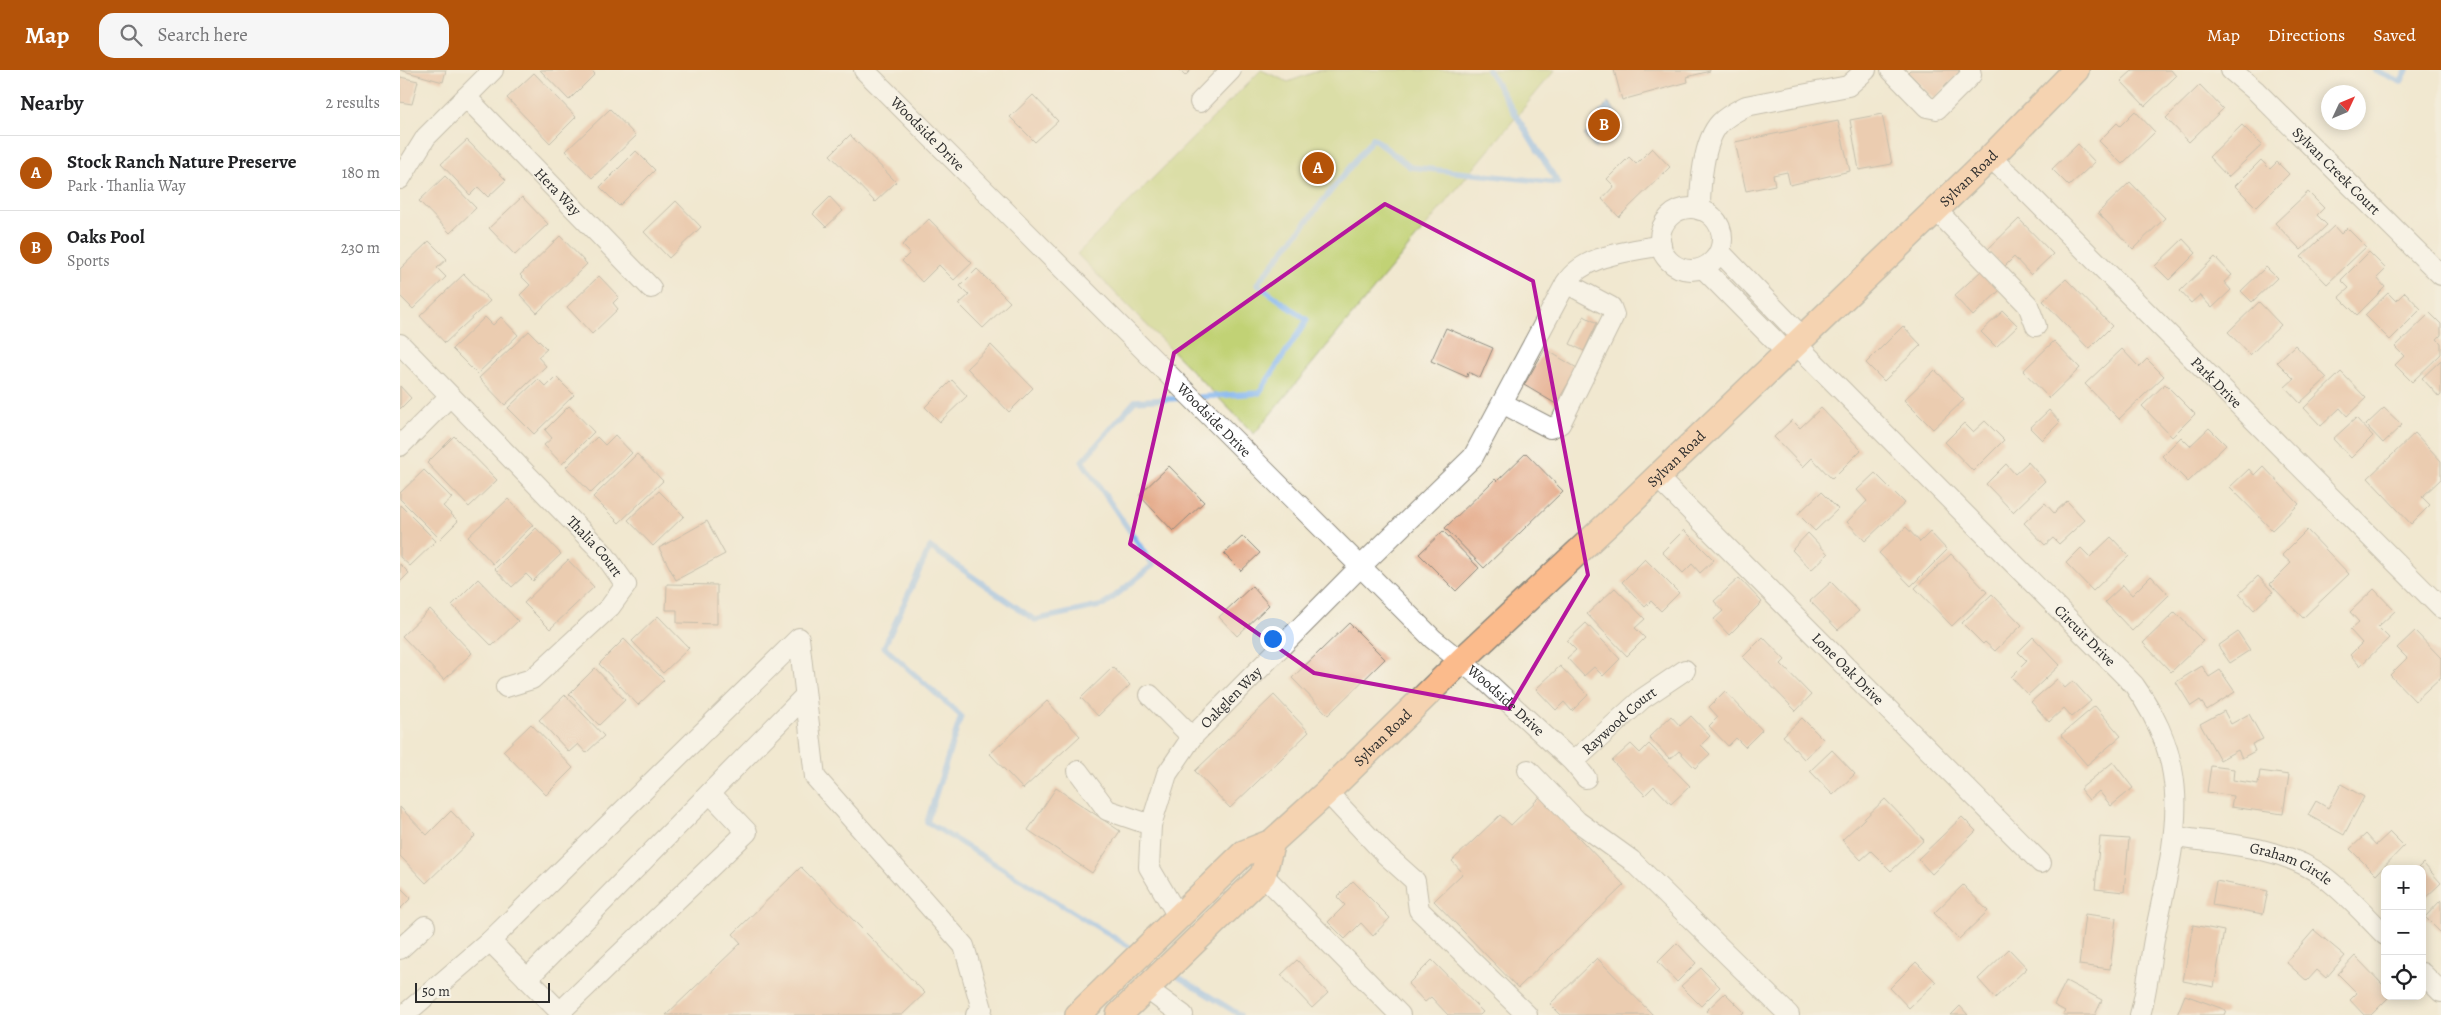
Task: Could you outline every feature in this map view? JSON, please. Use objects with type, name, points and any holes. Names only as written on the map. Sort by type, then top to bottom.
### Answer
[{"type":"main road","name":"Sylvan Road","points":[[1078,1015],[1244,853],[1272,842],[1327,792],[1990,158],[2076,70]]},
{"type":"main road","points":[[1119,1015],[1263,875],[1272,842]]},
{"type":"street","points":[[400,178],[426,137],[493,70]]},
{"type":"street","name":"Woodside Drive","points":[[864,70],[1433,639],[1488,682],[1572,762]]},
{"type":"street","points":[[1200,102],[1232,70]]},
{"type":"street","points":[[1700,210],[1700,189],[1710,140],[1719,124],[1732,113],[1746,106],[1848,86],[1866,70]]},
{"type":"street","points":[[1891,70],[1927,107],[1937,109],[1970,75],[1970,70]]},
{"type":"street","name":"Sylvan Creek Court","points":[[2231,70],[2256,91],[2441,275]]},
{"type":"street","name":"Hera Way","points":[[466,97],[651,288]]},
{"type":"street","name":"Park Drive","points":[[1990,158],[2011,176],[2441,608]]},
{"type":"street","points":[[1690,208],[1700,210],[1709,214],[1721,231],[1720,252],[1714,260],[1703,268],[1686,270],[1668,260],[1661,245],[1661,232],[1672,215],[1690,208]]},
{"type":"street","points":[[1936,210],[2028,305],[2036,326]]},
{"type":"street","name":"Oakglen Way","points":[[1179,918],[1149,867],[1151,825],[1167,774],[1192,737],[1360,567],[1473,457],[1566,283],[1576,269],[1587,262],[1661,245]]},
{"type":"street","points":[[1720,252],[1794,344]]},
{"type":"street","points":[[1703,268],[1794,344]]},
{"type":"street","points":[[1502,403],[1550,428],[1560,424],[1614,315],[1611,307],[1566,283]]},
{"type":"street","points":[[400,344],[450,396],[400,446]]},
{"type":"street","name":"Circuit Drive","points":[[1794,344],[2134,685],[2156,720],[2169,750],[2174,775],[2175,836],[2140,1015]]},
{"type":"street","name":"Thalia Court","points":[[450,396],[604,554],[626,585],[610,607],[532,679],[506,688]]},
{"type":"street","name":"Lone Oak Drive","points":[[1656,476],[2041,863]]},
{"type":"street","points":[[404,1015],[490,941],[799,638],[814,777],[964,946],[982,1009],[976,1015]]},
{"type":"street","name":"Raywood Court","points":[[1586,778],[1572,762],[1642,699],[1685,670]]},
{"type":"street","points":[[1150,695],[1192,737]]},
{"type":"street","points":[[527,979],[805,696]]},
{"type":"street","points":[[1528,770],[1577,821],[1631,860],[1789,1015]]},
{"type":"street","points":[[1078,771],[1107,810],[1151,825]]},
{"type":"street","points":[[1327,792],[1385,854],[1416,881],[1419,910],[1527,1015]]},
{"type":"street","points":[[490,941],[561,1013],[747,832],[710,793]]},
{"type":"street","name":"Graham Circle","points":[[2175,836],[2248,847],[2299,863],[2322,875],[2381,931]]},
{"type":"street","points":[[1263,875],[1400,1015]]},
{"type":"street","points":[[400,949],[425,926]]},
{"type":"street","points":[[2426,977],[2441,992]]},
{"type":"street","points":[[1152,984],[1183,1015]]},
{"type":"highlighted area","points":[[1385,204],[1533,281],[1588,575],[1509,709],[1314,673],[1130,544],[1174,353]]},
{"type":"green space","points":[[1261,70],[1288,82],[1320,70],[1555,70],[1254,434],[1077,254]]},
{"type":"water","points":[[1608,103],[1619,115],[1612,123],[1615,127],[1595,149],[1584,135],[1596,123],[1592,119]]},
{"type":"building","points":[[400,70],[446,70],[443,82]]},
{"type":"building","points":[[540,70],[591,70],[595,74],[569,100]]},
{"type":"building","points":[[1179,70],[1191,70],[1185,76]]},
{"type":"building","points":[[1614,70],[1710,71],[1687,77],[1688,82],[1622,100]]},
{"type":"building","points":[[1910,70],[1958,70],[1960,73],[1934,99],[1908,72]]},
{"type":"building","points":[[2133,70],[2171,70],[2176,76],[2145,106],[2121,81]]},
{"type":"building","points":[[534,73],[576,117],[550,143],[507,98]]},
{"type":"building","points":[[400,77],[418,81],[412,104],[400,102]]},
{"type":"building","points":[[2200,85],[2223,109],[2189,142],[2166,118]]},
{"type":"building","points":[[1033,95],[1058,121],[1035,142],[1010,117]]},
{"type":"building","points":[[610,109],[636,136],[592,178],[566,151]]},
{"type":"building","points":[[2135,111],[2155,132],[2122,164],[2099,141],[2117,123],[2120,126]]},
{"type":"building","points":[[1882,114],[1892,164],[1859,170],[1850,120]]},
{"type":"building","points":[[1838,121],[1850,171],[1790,185],[1787,172],[1773,175],[1775,185],[1746,191],[1735,142]]},
{"type":"building","points":[[2242,125],[2262,145],[2228,177],[2209,157]]},
{"type":"building","points":[[850,135],[896,182],[875,202],[830,155]]},
{"type":"building","points":[[467,140],[506,180],[488,197],[478,187],[470,195],[441,164]]},
{"type":"building","points":[[2078,144],[2095,162],[2069,186],[2052,169]]},
{"type":"building","points":[[1652,148],[1670,167],[1619,217],[1602,199],[1614,186],[1607,179],[1629,157],[1636,164]]},
{"type":"building","points":[[636,151],[655,170],[619,206],[600,187]]},
{"type":"building","points":[[2261,160],[2270,169],[2277,162],[2289,174],[2256,207],[2235,186]]},
{"type":"building","points":[[445,176],[476,208],[450,233],[419,201]]},
{"type":"building","points":[[2130,182],[2165,218],[2133,249],[2098,213]]},
{"type":"building","points":[[2308,192],[2324,208],[2317,215],[2327,225],[2301,250],[2275,223]]},
{"type":"building","points":[[522,197],[548,224],[515,255],[489,228]]},
{"type":"building","points":[[830,197],[843,211],[826,227],[813,214]]},
{"type":"building","points":[[676,201],[701,227],[669,258],[644,232]]},
{"type":"building","points":[[929,219],[972,263],[954,280],[939,265],[922,282],[902,261],[910,253],[902,245]]},
{"type":"building","points":[[2019,219],[2053,254],[2031,275],[2014,257],[2004,267],[1987,250]]},
{"type":"building","points":[[2334,226],[2341,234],[2347,228],[2366,247],[2327,284],[2301,257]]},
{"type":"building","points":[[560,236],[587,264],[537,313],[520,295],[530,285],[520,275]]},
{"type":"building","points":[[2183,239],[2196,253],[2169,280],[2155,266]]},
{"type":"building","points":[[429,241],[447,259],[437,268],[446,277],[413,309],[400,296],[400,269]]},
{"type":"building","points":[[2369,252],[2386,269],[2377,278],[2385,287],[2357,315],[2339,297],[2349,288],[2341,280]]},
{"type":"building","points":[[2215,257],[2232,275],[2224,282],[2231,290],[2212,308],[2200,295],[2191,303],[2180,291]]},
{"type":"building","points":[[2266,267],[2277,278],[2252,302],[2241,291]]},
{"type":"building","points":[[977,269],[1010,302],[983,328],[959,304],[969,295],[960,286]]},
{"type":"building","points":[[1981,271],[2000,290],[1973,316],[1954,296]]},
{"type":"building","points":[[464,274],[490,301],[445,343],[420,316]]},
{"type":"building","points":[[599,276],[619,297],[613,303],[618,309],[592,334],[567,307]]},
{"type":"building","points":[[2066,279],[2112,326],[2089,349],[2043,301]]},
{"type":"building","points":[[2405,292],[2421,309],[2390,340],[2365,315],[2388,293],[2396,301]]},
{"type":"building","points":[[2259,302],[2281,325],[2250,355],[2228,332]]},
{"type":"building","points":[[2003,311],[2018,326],[1996,347],[1981,332]]},
{"type":"building","points":[[2430,313],[2441,324],[2441,335],[2437,339],[2441,343],[2441,354],[2412,382],[2395,365],[2404,356],[2395,347]]},
{"type":"building","points":[[1584,316],[1597,323],[1584,351],[1570,344]]},
{"type":"building","points":[[485,317],[493,325],[501,317],[518,335],[477,374],[452,349]]},
{"type":"building","points":[[1903,326],[1921,345],[1884,381],[1866,363]]},
{"type":"building","points":[[1446,328],[1493,348],[1480,378],[1468,372],[1467,377],[1431,361]]},
{"type":"building","points":[[529,331],[547,349],[538,357],[546,366],[505,405],[479,378]]},
{"type":"building","points":[[2054,341],[2080,368],[2049,398],[2023,371]]},
{"type":"building","points":[[991,345],[1033,388],[1009,412],[967,368]]},
{"type":"building","points":[[2295,345],[2327,378],[2300,403],[2285,387],[2294,379],[2277,362]]},
{"type":"building","points":[[1545,349],[1577,368],[1556,404],[1524,385]]},
{"type":"building","points":[[2122,349],[2139,367],[2147,359],[2164,376],[2119,419],[2085,384]]},
{"type":"building","points":[[2441,360],[2441,395],[2439,397],[2422,378]]},
{"type":"building","points":[[1935,370],[1964,400],[1933,429],[1904,400]]},
{"type":"building","points":[[2341,372],[2366,398],[2347,416],[2340,408],[2321,426],[2304,408]]},
{"type":"building","points":[[556,377],[574,395],[534,434],[508,408],[538,379],[546,387]]},
{"type":"building","points":[[952,380],[967,396],[940,422],[925,407]]},
{"type":"building","points":[[2165,384],[2195,414],[2172,437],[2142,406]]},
{"type":"building","points":[[400,386],[411,398],[400,409]]},
{"type":"building","points":[[569,406],[594,432],[562,464],[544,445],[552,438],[545,430]]},
{"type":"building","points":[[1821,408],[1861,450],[1832,479],[1812,458],[1803,467],[1774,437],[1792,420],[1800,428]]},
{"type":"building","points":[[2384,408],[2402,425],[2383,443],[2366,425]]},
{"type":"building","points":[[2049,410],[2060,422],[2042,440],[2030,428]]},
{"type":"building","points":[[2356,418],[2373,436],[2351,458],[2333,439]]},
{"type":"building","points":[[1985,421],[2004,440],[1973,471],[1945,442],[1964,423],[1973,432]]},
{"type":"building","points":[[2209,428],[2226,445],[2188,482],[2162,456],[2181,437],[2190,446]]},
{"type":"building","points":[[2415,433],[2441,461],[2441,479],[2422,497],[2430,505],[2411,524],[2368,478]]},
{"type":"building","points":[[615,435],[632,453],[591,493],[566,467],[597,437],[605,445]]},
{"type":"building","points":[[454,436],[497,480],[469,507],[427,463]]},
{"type":"building","points":[[1526,453],[1563,491],[1484,568],[1445,528],[1495,479],[1497,481]]},
{"type":"building","points":[[637,454],[663,481],[619,523],[593,497]]},
{"type":"building","points":[[2028,462],[2045,481],[2013,512],[1986,484],[2006,464],[2015,474]]},
{"type":"building","points":[[1169,466],[1204,502],[1173,531],[1139,495]]},
{"type":"building","points":[[2263,466],[2299,504],[2272,530],[2230,487],[2249,469],[2254,475]]},
{"type":"building","points":[[424,470],[452,498],[443,506],[458,521],[440,539],[400,499],[400,493]]},
{"type":"building","points":[[1875,473],[1905,503],[1865,541],[1847,522],[1867,501],[1857,490]]},
{"type":"building","points":[[659,491],[684,516],[653,546],[628,520]]},
{"type":"building","points":[[1821,492],[1838,509],[1815,531],[1798,514]]},
{"type":"building","points":[[508,499],[533,525],[493,564],[468,537]]},
{"type":"building","points":[[2067,501],[2085,520],[2059,544],[2053,538],[2045,545],[2024,523],[2045,503],[2054,513]]},
{"type":"building","points":[[400,505],[436,541],[410,566],[400,557]]},
{"type":"building","points":[[707,521],[725,554],[676,580],[659,548]]},
{"type":"building","points":[[1906,527],[1920,542],[1930,532],[1947,550],[1911,586],[1879,553]]},
{"type":"building","points":[[536,528],[561,554],[533,581],[526,574],[512,587],[495,569]]},
{"type":"building","points":[[1684,530],[1714,560],[1700,573],[1692,564],[1683,573],[1662,552]]},
{"type":"building","points":[[2307,530],[2349,574],[2303,618],[2270,584],[2291,563],[2282,555]]},
{"type":"building","points":[[1443,531],[1479,568],[1456,591],[1419,554]]},
{"type":"building","points":[[1808,533],[1828,554],[1811,570],[1792,550]]},
{"type":"building","points":[[1243,536],[1260,553],[1241,571],[1224,554]]},
{"type":"building","points":[[2111,537],[2129,556],[2093,591],[2066,563],[2081,548],[2090,557]]},
{"type":"building","points":[[1951,554],[1987,592],[1952,626],[1915,588]]},
{"type":"building","points":[[1645,559],[1679,593],[1661,611],[1651,601],[1645,607],[1622,582]]},
{"type":"building","points":[[568,560],[594,587],[550,629],[524,603]]},
{"type":"building","points":[[400,564],[409,573],[400,582]]},
{"type":"building","points":[[2151,576],[2169,595],[2132,631],[2105,602],[2123,585],[2132,595]]},
{"type":"building","points":[[2258,576],[2273,592],[2254,610],[2239,594]]},
{"type":"building","points":[[1739,578],[1762,602],[1729,635],[1714,619],[1723,611],[1714,601]]},
{"type":"building","points":[[478,579],[518,621],[492,646],[452,605]]},
{"type":"building","points":[[1831,582],[1859,611],[1838,630],[1810,601]]},
{"type":"building","points":[[667,584],[717,585],[717,624],[677,623],[677,610],[666,610]]},
{"type":"building","points":[[1252,586],[1269,605],[1237,636],[1219,617]]},
{"type":"building","points":[[1615,588],[1645,619],[1635,628],[1645,638],[1627,656],[1587,614]]},
{"type":"building","points":[[2374,589],[2395,611],[2378,627],[2389,638],[2360,666],[2350,655],[2362,643],[2350,630],[2359,622],[2350,612]]},
{"type":"building","points":[[1992,594],[2022,625],[1995,651],[1985,642],[1983,644],[1962,623]]},
{"type":"building","points":[[430,609],[472,653],[444,680],[402,636]]},
{"type":"building","points":[[2175,612],[2203,641],[2171,672],[2143,643]]},
{"type":"building","points":[[658,616],[689,648],[663,673],[632,641]]},
{"type":"building","points":[[1349,623],[1385,659],[1328,715],[1292,678]]},
{"type":"building","points":[[1586,623],[1620,659],[1603,676],[1594,667],[1584,676],[1567,658],[1576,650],[1567,641]]},
{"type":"building","points":[[2415,631],[2441,658],[2441,677],[2415,701],[2390,675],[2407,658],[2397,648]]},
{"type":"building","points":[[2238,632],[2250,650],[2230,663],[2218,646]]},
{"type":"building","points":[[1763,637],[1785,660],[1781,664],[1811,695],[1796,711],[1743,657]]},
{"type":"building","points":[[2033,637],[2060,665],[2028,695],[2011,677],[2027,661],[2018,652]]},
{"type":"building","points":[[624,639],[664,680],[638,705],[599,664]]},
{"type":"building","points":[[1560,666],[1588,695],[1572,711],[1564,702],[1556,710],[1536,689]]},
{"type":"building","points":[[2202,666],[2209,677],[2220,670],[2235,692],[2207,710],[2200,700],[2191,706],[2176,682]]},
{"type":"building","points":[[1113,667],[1130,685],[1098,716],[1081,698]]},
{"type":"building","points":[[595,668],[625,700],[599,725],[569,694]]},
{"type":"building","points":[[2057,679],[2065,688],[2073,681],[2091,701],[2072,717],[2064,708],[2049,722],[2031,702]]},
{"type":"building","points":[[1725,691],[1762,730],[1745,747],[1736,738],[1728,746],[1709,726],[1718,717],[1709,707]]},
{"type":"building","points":[[565,695],[604,736],[586,753],[578,744],[569,752],[539,720]]},
{"type":"building","points":[[1274,695],[1309,732],[1230,808],[1195,771]]},
{"type":"building","points":[[1047,701],[1080,736],[1023,789],[990,754]]},
{"type":"building","points":[[2095,706],[2121,736],[2087,765],[2061,735]]},
{"type":"building","points":[[2224,711],[2231,724],[2249,714],[2263,739],[2252,744],[2255,751],[2242,758],[2238,750],[2220,760],[2200,724]]},
{"type":"building","points":[[1671,716],[1680,726],[1691,716],[1710,736],[1701,745],[1710,754],[1695,768],[1679,751],[1670,759],[1649,737]]},
{"type":"building","points":[[1802,718],[1824,740],[1804,759],[1783,736]]},
{"type":"building","points":[[531,724],[573,768],[546,795],[503,751]]},
{"type":"building","points":[[1631,744],[1640,753],[1649,744],[1690,786],[1671,804],[1654,786],[1645,795],[1612,761]]},
{"type":"building","points":[[1832,750],[1855,774],[1833,795],[1810,771]]},
{"type":"building","points":[[2113,762],[2133,788],[2111,806],[2099,791],[2089,800],[2080,789]]},
{"type":"building","points":[[2211,766],[2234,769],[2233,780],[2258,784],[2260,771],[2289,775],[2283,814],[2231,807],[2233,796],[2207,792]]},
{"type":"building","points":[[2341,784],[2364,797],[2344,835],[2308,815],[2316,801],[2328,808]]},
{"type":"building","points":[[1056,788],[1120,831],[1092,873],[1028,830]]},
{"type":"building","points":[[1540,797],[1624,885],[1518,988],[1434,901],[1463,873],[1452,861],[1500,815],[1511,825]]},
{"type":"building","points":[[1885,799],[1924,840],[1891,871],[1871,851],[1861,860],[1842,840]]},
{"type":"building","points":[[400,807],[427,835],[451,811],[475,836],[426,883],[400,856]]},
{"type":"building","points":[[1962,817],[1976,831],[1932,874],[1918,859]]},
{"type":"building","points":[[2390,832],[2404,846],[2386,865],[2381,865],[2381,870],[2376,875],[2350,849],[2366,834],[2376,845]]},
{"type":"building","points":[[2100,837],[2129,839],[2124,892],[2095,889]]},
{"type":"building","points":[[2426,866],[2441,883],[2426,897]]},
{"type":"building","points":[[801,867],[925,993],[902,1015],[666,1015],[741,943],[733,934]]},
{"type":"building","points":[[1353,881],[1390,918],[1373,936],[1361,923],[1345,939],[1328,922],[1345,905],[1337,897]]},
{"type":"building","points":[[2216,881],[2268,891],[2263,914],[2212,905]]},
{"type":"building","points":[[1963,885],[1988,911],[1959,939],[1934,913]]},
{"type":"building","points":[[400,887],[411,898],[400,909]]},
{"type":"building","points":[[2441,900],[2441,933],[2426,918]]},
{"type":"building","points":[[2085,914],[2116,918],[2110,969],[2079,965]]},
{"type":"building","points":[[2193,925],[2224,931],[2214,987],[2183,981]]},
{"type":"building","points":[[2314,930],[2345,956],[2326,978],[2317,970],[2307,981],[2286,962]]},
{"type":"building","points":[[1677,943],[1696,963],[1677,982],[1658,962]]},
{"type":"building","points":[[2009,949],[2027,968],[1995,998],[1978,979]]},
{"type":"building","points":[[2355,956],[2381,983],[2381,1000],[2386,1000],[2371,1015],[2364,1015],[2350,1000],[2357,993],[2338,974]]},
{"type":"building","points":[[1597,958],[1653,1015],[1561,1015],[1550,1004]]},
{"type":"building","points":[[1297,960],[1328,993],[1312,1008],[1281,975]]},
{"type":"building","points":[[1432,960],[1483,1012],[1480,1015],[1448,1015],[1431,997],[1425,1002],[1408,984]]},
{"type":"building","points":[[1916,962],[1936,982],[1909,1008],[1890,988]]},
{"type":"building","points":[[1701,968],[1720,987],[1701,1006],[1681,986]]},
{"type":"building","points":[[2066,981],[2102,1000],[2095,1015],[2063,1015],[2065,1011],[2054,1005]]},
{"type":"building","points":[[1725,993],[1744,1012],[1741,1015],[1710,1015],[1706,1011]]},
{"type":"building","points":[[2185,995],[2226,1010],[2224,1015],[2177,1015]]},
{"type":"building","points":[[1960,1006],[1968,1015],[1951,1015]]},
{"type":"waterway","points":[[1199,397],[1259,393],[1307,320],[1257,284],[1373,138],[1410,167],[1558,183],[1488,70]]},
{"type":"waterway","points":[[2375,70],[2401,82],[2407,70]]},
{"type":"waterway","points":[[1136,951],[927,822],[961,716],[884,647],[930,547],[1035,620],[1104,605],[1153,565],[1082,461],[1135,401],[1185,398]]},
{"type":"waterway","points":[[1172,973],[1240,1015]]},
{"type":"place","name":"Oaks Pool","points":[[1604,125]]},
{"type":"place","name":"Stock Ranch Nature Preserve","points":[[1318,168]]}]
